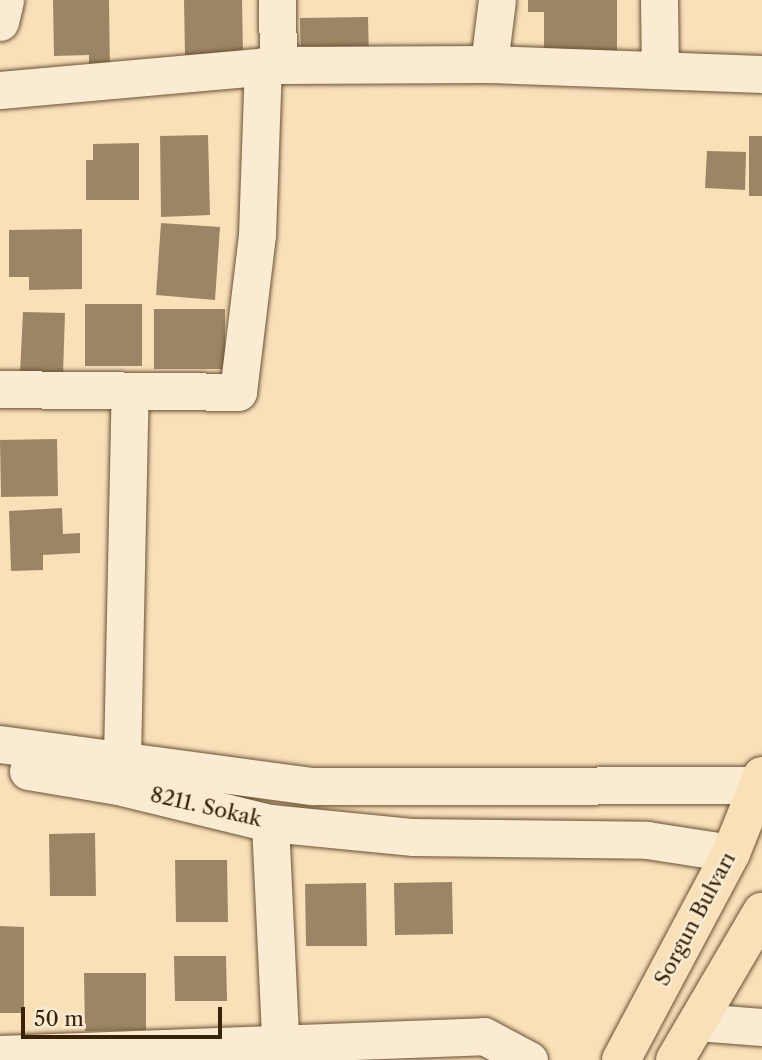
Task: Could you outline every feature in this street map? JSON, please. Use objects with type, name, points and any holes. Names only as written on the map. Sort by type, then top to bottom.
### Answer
[{"type":"main road","name":"Sorgun Bulvarı","points":[[621,1060],[746,853],[761,782]]},
{"type":"main road","points":[[675,1060],[762,912]]},
{"type":"street","points":[[0,22],[5,0]]},
{"type":"street","points":[[0,389],[238,392],[257,235],[277,0]]},
{"type":"street","points":[[489,64],[496,0]]},
{"type":"street","points":[[659,0],[660,70]]},
{"type":"street","points":[[0,90],[270,66],[489,64],[762,74]]},
{"type":"street","points":[[122,758],[130,391]]},
{"type":"street","points":[[0,744],[122,758],[312,786],[761,782]]},
{"type":"street","name":"8211. Sokak","points":[[0,766],[118,786],[270,823],[413,837],[647,839],[746,853]]},
{"type":"street","points":[[270,823],[281,1050]]},
{"type":"street","points":[[696,1022],[762,1027]]},
{"type":"street","points":[[0,1054],[281,1050],[484,1036],[529,1060]]},
{"type":"building","points":[[53,0],[109,0],[110,76],[89,76],[89,55],[54,56]]},
{"type":"building","points":[[184,0],[242,0],[243,53],[185,55]]},
{"type":"building","points":[[528,0],[617,0],[617,61],[544,62],[544,12],[528,12]]},
{"type":"building","points":[[368,17],[369,61],[301,62],[300,18]]},
{"type":"building","points":[[208,135],[210,215],[161,217],[160,136]]},
{"type":"building","points":[[749,136],[762,136],[762,196],[749,196]]},
{"type":"building","points":[[139,143],[139,200],[86,200],[86,160],[93,160],[93,144]]},
{"type":"building","points":[[707,151],[746,152],[745,190],[705,188]]},
{"type":"building","points":[[161,223],[220,227],[215,300],[156,295]]},
{"type":"building","points":[[82,229],[82,289],[29,290],[29,277],[9,277],[9,230]]},
{"type":"building","points":[[85,304],[142,304],[142,366],[85,366]]},
{"type":"building","points":[[154,309],[225,309],[225,369],[154,369]]},
{"type":"building","points":[[23,312],[65,313],[63,375],[20,373]]},
{"type":"building","points":[[57,439],[58,496],[1,497],[0,440]]},
{"type":"building","points":[[62,508],[63,534],[80,533],[80,553],[43,555],[43,570],[11,571],[9,511]]},
{"type":"building","points":[[95,833],[96,896],[50,896],[49,834]]},
{"type":"building","points":[[175,860],[227,860],[228,922],[176,922]]},
{"type":"building","points":[[452,882],[453,934],[395,935],[394,883]]},
{"type":"building","points":[[366,883],[367,946],[306,946],[305,884]]},
{"type":"building","points":[[0,926],[24,927],[24,1013],[0,1013]]},
{"type":"building","points":[[174,956],[226,956],[227,1001],[175,1001]]},
{"type":"building","points":[[84,973],[146,973],[146,1030],[85,1031]]}]
